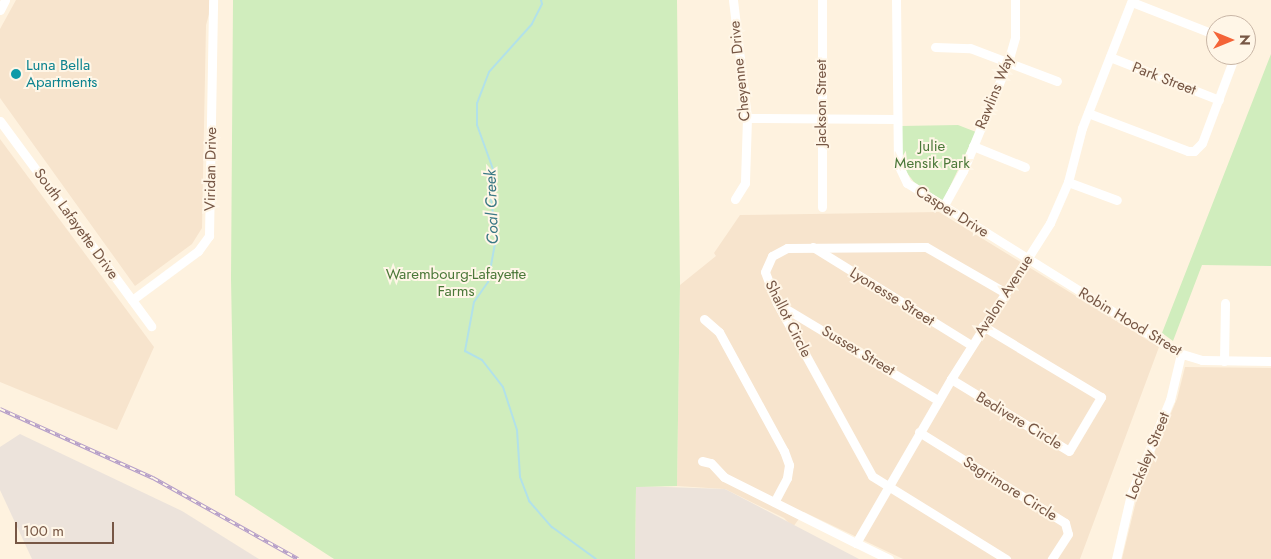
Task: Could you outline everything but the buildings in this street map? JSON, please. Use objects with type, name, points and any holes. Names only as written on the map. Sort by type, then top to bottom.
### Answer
[{"type":"street","points":[[0,10],[5,0]]},
{"type":"street","name":"Viridan Drive","points":[[132,300],[198,251],[210,231],[213,0]]},
{"type":"street","name":"Cheyenne Drive","points":[[733,0],[747,118],[745,183],[735,199]]},
{"type":"street","name":"Jackson Street","points":[[822,0],[822,207]]},
{"type":"street","name":"Casper Drive","points":[[896,0],[898,164],[907,183],[1028,259]]},
{"type":"street","name":"Rawlins Way","points":[[943,207],[973,146],[1008,62],[1015,37],[1015,0]]},
{"type":"street","points":[[1132,1],[1206,31]]},
{"type":"street","name":"Avalon Avenue","points":[[856,543],[938,400],[1004,292],[1028,259],[1050,223],[1068,182],[1088,114],[1132,1]]},
{"type":"street","points":[[934,47],[970,48],[1058,81]]},
{"type":"street","name":"Park Street","points":[[1110,57],[1219,100]]},
{"type":"street","points":[[1088,114],[1188,152],[1194,151],[1202,143],[1231,65]]},
{"type":"street","points":[[747,118],[896,119]]},
{"type":"street","name":"South Lafayette Drive","points":[[0,121],[151,326]]},
{"type":"street","points":[[973,146],[1025,167]]},
{"type":"street","points":[[1068,182],[1117,200]]},
{"type":"street","name":"Shallot Circle","points":[[887,488],[872,476],[777,303],[766,281],[767,264],[779,250],[813,247],[926,247],[936,250],[1004,292]]},
{"type":"street","name":"Lyonesse Street","points":[[813,247],[972,345]]},
{"type":"street","name":"Robin Hood Street","points":[[1028,259],[1181,354],[1202,360],[1271,362]]},
{"type":"street","name":"Sussex Street","points":[[777,303],[938,400]]},
{"type":"street","points":[[1224,361],[1225,303]]},
{"type":"street","points":[[704,319],[719,332],[784,451],[789,465],[786,478],[774,502]]},
{"type":"street","name":"Bedivere Circle","points":[[951,380],[1069,451],[1101,397],[983,326]]},
{"type":"street","name":"Locksley Street","points":[[1116,559],[1131,494],[1170,400],[1181,354]]},
{"type":"street","name":"Sagrimore Circle","points":[[919,432],[1065,523],[1068,534],[1052,559]]},
{"type":"street","points":[[702,461],[710,463],[724,477],[889,559]]},
{"type":"street","points":[[887,488],[1006,559]]},
{"type":"shaded area","name":"Luna Bella Apartments","points":[[16,0],[213,0],[206,25],[202,228],[192,244],[135,286],[0,98],[0,29]]},
{"type":"shaded area","points":[[0,139],[154,347],[117,430],[0,382]]},
{"type":"shaded area","points":[[939,212],[1159,347],[1080,559],[903,559],[804,512],[793,527],[784,518],[725,489],[677,486],[680,285],[716,256],[714,253],[740,215]]},
{"type":"shaded area","points":[[1185,367],[1271,368],[1271,559],[1122,559],[1139,489],[1177,399]]},
{"type":"shaded area","points":[[20,434],[182,511],[259,559],[32,559],[0,490],[0,447]]},
{"type":"shaded area","points":[[636,486],[725,489],[859,559],[635,559]]},
{"type":"green space","name":"Warembourg-Lafayette Farms","points":[[233,0],[677,0],[680,285],[677,486],[636,487],[635,559],[334,559],[235,495],[231,279]]},
{"type":"green space","points":[[1271,54],[1271,266],[1202,265],[1173,341],[1162,333]]},
{"type":"green space","name":"Julie Mensik Park","points":[[958,125],[976,132],[943,201],[914,182],[907,173],[902,161],[901,126]]},
{"type":"waterway","name":"Coal Creek","points":[[541,0],[542,4],[532,24],[489,72],[477,103],[477,125],[494,172],[490,191],[496,238],[488,282],[474,302],[465,351],[482,360],[503,387],[517,430],[520,477],[529,501],[552,527],[596,559]]},
{"type":"railway","points":[[0,409],[153,478],[298,559]]},
{"type":"place","name":"Luna Bella Apartments","points":[[16,74]]}]
